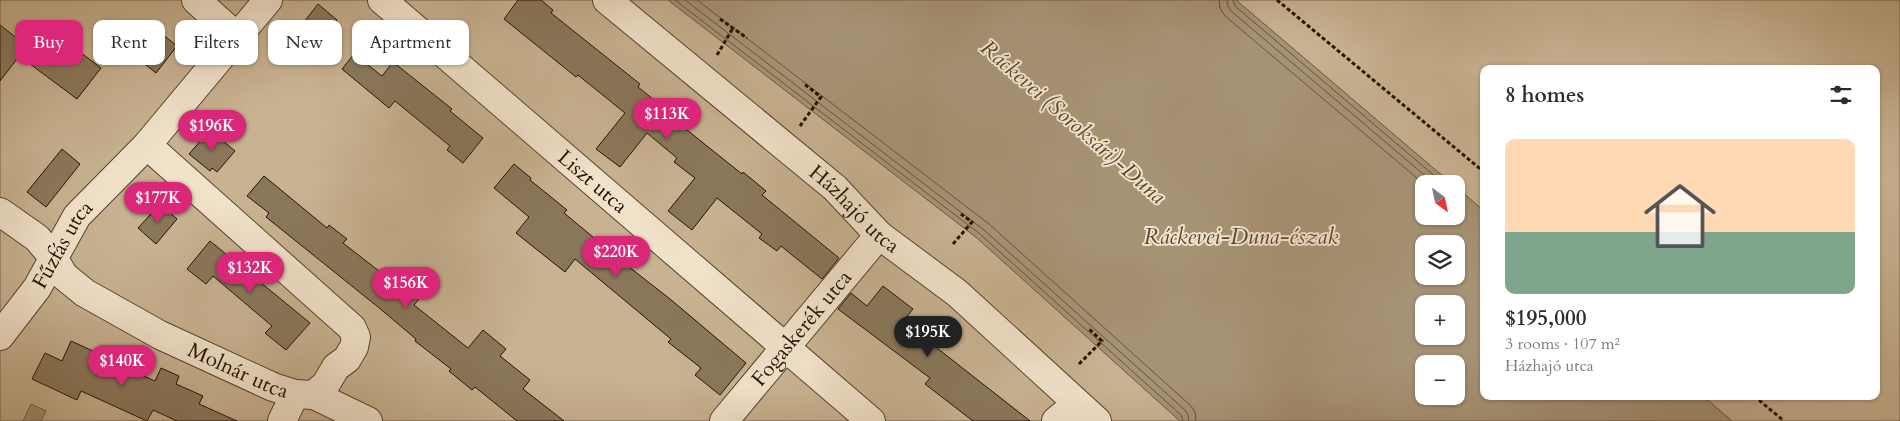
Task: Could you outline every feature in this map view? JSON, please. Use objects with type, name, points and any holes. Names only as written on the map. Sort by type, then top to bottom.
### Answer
[{"type":"street","points":[[196,0],[218,20]]},
{"type":"street","name":"Fűzfás utca","points":[[251,20],[268,0]]},
{"type":"street","name":"Liszt utca","points":[[382,0],[871,421]]},
{"type":"street","name":"Házhajó utca","points":[[606,0],[835,188],[879,235],[957,293],[1087,412]]},
{"type":"street","name":"Fűzfás utca","points":[[0,336],[37,288],[77,216],[147,145],[214,65]]},
{"type":"street","points":[[147,145],[352,328],[356,337],[354,347],[347,359],[336,367],[326,384],[304,395],[282,421]]},
{"type":"street","name":"Molnár utca","points":[[0,212],[37,238],[53,257],[64,276],[85,292],[160,335],[273,387],[304,395],[368,421]]},
{"type":"street","name":"Fogaskerék utca","points":[[724,421],[879,235]]},
{"type":"street","points":[[1056,421],[1087,412]]},
{"type":"path","points":[[1277,0],[1480,169]]},
{"type":"path","points":[[720,19],[747,38]]},
{"type":"path","points":[[714,60],[734,28]]},
{"type":"path","points":[[797,131],[821,97],[803,83]]},
{"type":"path","points":[[953,244],[972,222],[961,214]]},
{"type":"path","points":[[1079,364],[1102,341],[1089,329]]},
{"type":"path","points":[[1759,400],[1784,421]]},
{"type":"shaded area","points":[[0,0],[668,0],[977,238],[1180,421],[0,421]]},
{"type":"shaded area","points":[[1236,0],[1900,0],[1900,421],[1732,421],[1708,400],[1880,400],[1880,65],[1480,65],[1480,208],[1465,195],[1465,175],[1441,175]]},
{"type":"water","name":"Ráckevei-Duna-észak","points":[[668,0],[1236,0],[1441,175],[1415,175],[1415,225],[1465,225],[1465,195],[1480,208],[1480,400],[1708,400],[1732,421],[1180,421],[977,238]]},
{"type":"water","points":[[31,404],[46,411],[41,421],[23,421]]},
{"type":"building","points":[[518,0],[541,0],[553,10],[551,13],[640,84],[638,87],[679,120],[677,122],[766,191],[762,195],[839,258],[822,279],[781,246],[777,251],[759,238],[762,234],[717,198],[692,230],[668,211],[695,178],[674,162],[677,158],[647,133],[620,167],[596,149],[625,113],[578,75],[576,77],[504,19]]},
{"type":"building","points":[[318,4],[337,20],[306,20]]},
{"type":"building","points":[[0,25],[15,37],[15,62],[0,81]]},
{"type":"building","points":[[165,36],[175,44],[175,49],[165,61]]},
{"type":"building","points":[[83,54],[93,62],[93,65],[101,68],[77,99],[31,65],[83,65]]},
{"type":"building","points":[[352,56],[352,65],[368,65],[382,76],[391,65],[397,65],[452,109],[450,111],[483,138],[463,163],[447,150],[450,146],[395,101],[389,108],[342,69]]},
{"type":"building","points":[[146,65],[162,65],[156,73]]},
{"type":"building","points":[[210,130],[235,151],[217,172],[212,168],[210,171],[189,154]]},
{"type":"building","points":[[62,149],[80,164],[46,207],[27,192]]},
{"type":"building","points":[[514,164],[531,178],[530,180],[567,210],[564,213],[592,238],[670,299],[746,363],[720,395],[695,375],[701,368],[668,342],[671,339],[575,259],[565,272],[516,233],[529,217],[494,188]]},
{"type":"building","points":[[264,176],[327,228],[329,225],[347,239],[343,243],[397,285],[399,282],[419,299],[414,305],[468,348],[483,330],[506,349],[500,356],[530,380],[523,389],[564,421],[517,421],[475,387],[472,390],[449,371],[451,369],[415,341],[416,339],[378,307],[266,217],[269,213],[247,196]]},
{"type":"building","points":[[160,204],[177,219],[156,244],[138,228]]},
{"type":"building","points":[[210,241],[310,323],[286,350],[265,333],[272,326],[213,276],[206,284],[187,269]]},
{"type":"building","points":[[883,286],[913,309],[905,319],[938,345],[937,348],[1030,421],[973,421],[925,384],[930,378],[838,309],[851,293],[867,306]]},
{"type":"building","points":[[71,341],[93,351],[92,353],[155,381],[161,368],[179,376],[176,384],[203,396],[199,404],[237,421],[177,421],[153,410],[147,421],[81,391],[77,400],[32,379],[45,353],[62,361]]},
{"type":"water label","name":"Ráckevei (Soroksári)-Duna","points":[[1073,122]]}]
